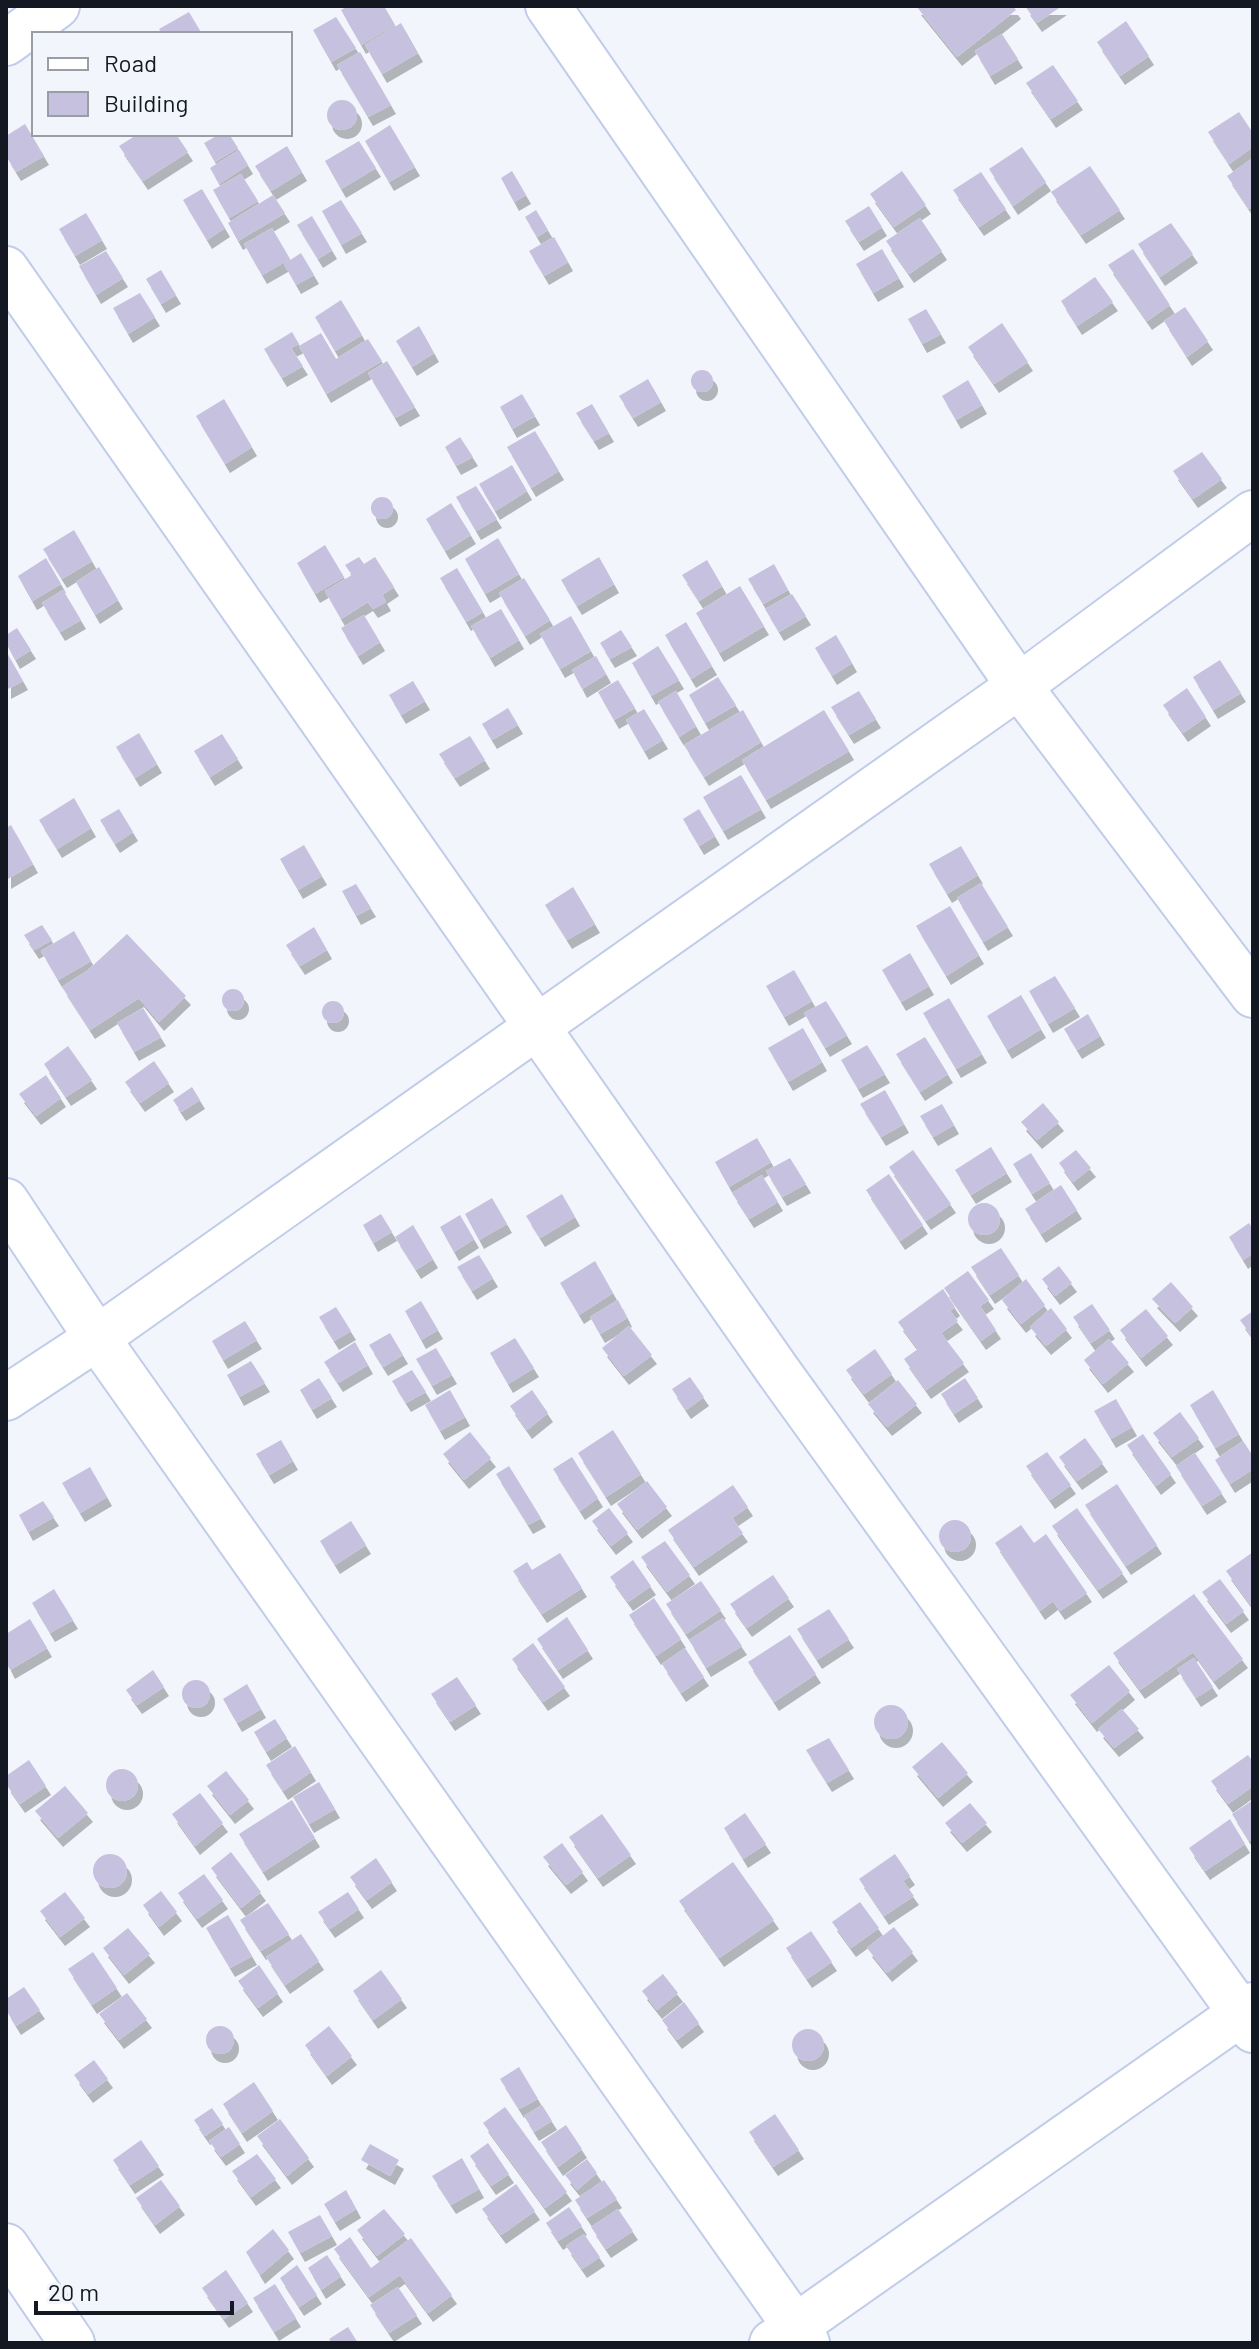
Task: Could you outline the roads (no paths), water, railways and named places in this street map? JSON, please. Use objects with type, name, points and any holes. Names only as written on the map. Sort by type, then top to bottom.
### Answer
[{"type":"street","points":[[6,43],[57,6]]},
{"type":"street","points":[[548,6],[1019,686],[1253,995]]},
{"type":"street","points":[[6,269],[778,1371],[1249,2016],[791,2338],[97,1338],[6,1201]]},
{"type":"street","points":[[6,1398],[97,1338],[1019,686],[1253,513]]},
{"type":"street","points":[[6,2246],[72,2343]]}]
